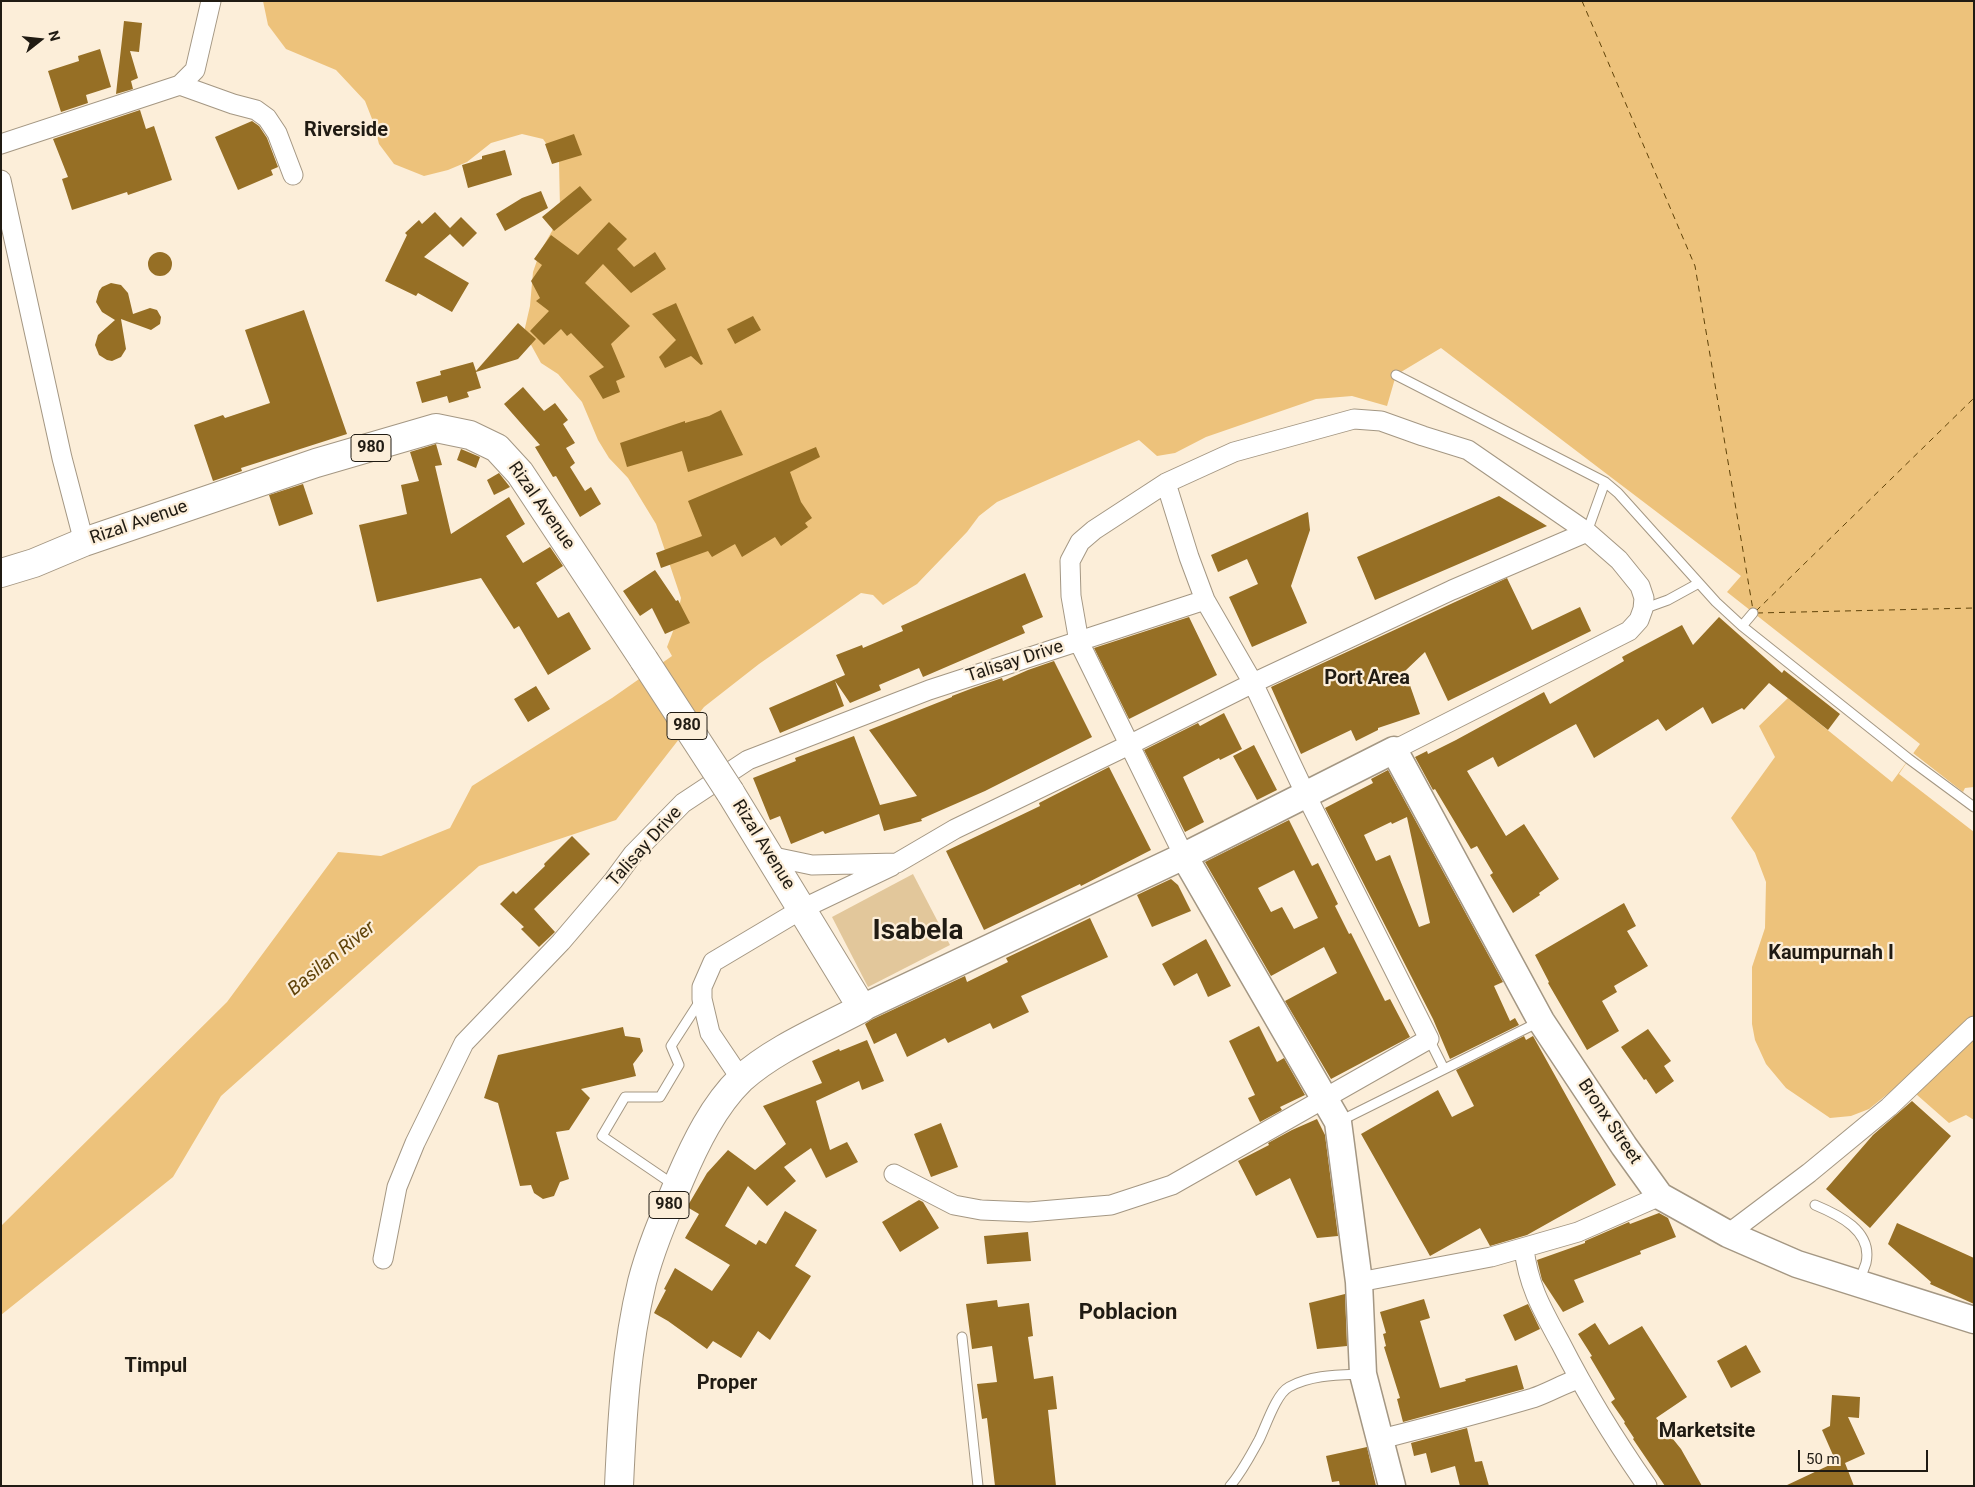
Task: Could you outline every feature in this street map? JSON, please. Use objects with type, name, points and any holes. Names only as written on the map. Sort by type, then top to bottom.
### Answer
[{"type":"main road","name":"Rizal Avenue","points":[[1,573],[34,563],[84,542],[316,463],[436,428],[470,435],[497,448],[520,473],[644,660],[730,792],[862,1008]]},
{"type":"main road","name":"980","points":[[619,1486],[622,1420],[631,1346],[642,1282],[656,1239],[677,1187],[705,1128],[724,1099],[741,1079],[782,1051],[862,1008]]},
{"type":"street","points":[[1,144],[180,85],[195,70],[211,1]]},
{"type":"street","points":[[180,85],[256,110],[267,118],[277,133],[293,175]]},
{"type":"street","points":[[1,180],[62,458],[84,542]]},
{"type":"street","points":[[862,1008],[1184,856],[1629,631],[1639,620],[1644,609],[1644,598],[1640,586],[1619,560],[1588,532],[1468,450],[1381,420],[1354,418],[1234,452],[1166,483],[1094,530],[1080,542],[1070,561],[1071,596],[1079,642],[1131,744],[1184,856],[1338,1122],[1359,1282],[1363,1374],[1392,1486]]},
{"type":"street","points":[[894,1174],[954,1205],[981,1210],[1029,1212],[1111,1205],[1172,1185],[1429,1040],[1306,795],[1253,683],[1205,600],[1189,557],[1166,483]]},
{"type":"street","points":[[741,1079],[710,1032],[702,999],[702,987],[713,962],[802,909],[898,863],[955,829],[1253,683],[1452,590],[1588,532]]},
{"type":"street","name":"Talisay Drive","points":[[383,1259],[397,1187],[415,1143],[464,1043],[555,949],[613,881],[633,854],[683,803],[748,760],[929,690],[1205,600]]},
{"type":"street","name":"Bronx Street","points":[[1394,750],[1541,1020],[1624,1146],[1660,1196],[1728,1234],[1797,1264],[1974,1320]]},
{"type":"street","points":[[769,856],[812,866],[898,863]]},
{"type":"street","points":[[1728,1234],[1809,1173],[1889,1107],[1974,1026]]},
{"type":"street","points":[[1359,1282],[1491,1257],[1524,1248],[1578,1232],[1660,1196]]},
{"type":"street","points":[[1524,1248],[1526,1270],[1531,1286],[1578,1379],[1618,1445],[1647,1486]]},
{"type":"street","points":[[1381,1439],[1534,1397],[1578,1379]]},
{"type":"lane","points":[[1396,375],[1605,482],[1618,492],[1699,583],[1742,626],[1909,759],[1974,807]]},
{"type":"lane","points":[[1588,532],[1605,482]]},
{"type":"lane","points":[[1644,609],[1668,600],[1699,583]]},
{"type":"lane","points":[[1742,626],[1753,614]]},
{"type":"lane","points":[[677,1187],[602,1136],[625,1096],[660,1097],[679,1065],[671,1046],[702,999]]},
{"type":"lane","points":[[1338,1122],[1541,1020]]},
{"type":"lane","points":[[1429,1040],[1444,1069]]},
{"type":"lane","points":[[1815,1205],[1836,1214],[1858,1230],[1862,1238],[1866,1262],[1858,1284]]},
{"type":"lane","points":[[962,1337],[978,1486]]},
{"type":"lane","points":[[1230,1486],[1259,1440],[1280,1396],[1288,1387],[1324,1376],[1363,1374]]},
{"type":"shaded area","points":[[913,874],[950,945],[868,987],[832,917]]},
{"type":"water","name":"Basilan River","points":[[263,1],[1974,1],[1974,1120],[1966,1115],[1949,1123],[1908,1087],[1895,1088],[1869,1109],[1851,1116],[1830,1118],[1786,1088],[1766,1064],[1755,1040],[1752,1024],[1752,967],[1765,928],[1766,882],[1755,853],[1731,818],[1775,757],[1759,726],[1788,698],[1892,782],[1920,744],[1727,592],[1741,576],[1441,348],[1396,375],[1387,406],[1352,396],[1316,399],[1206,437],[1175,453],[1157,456],[1139,440],[997,502],[979,516],[967,532],[917,584],[883,605],[873,595],[861,593],[759,664],[704,707],[616,820],[479,866],[221,1096],[173,1177],[1,1315],[1,1226],[227,1002],[338,852],[381,856],[450,828],[472,786],[612,698],[672,656],[667,647],[675,626],[681,598],[656,524],[628,478],[609,458],[598,440],[582,402],[558,374],[541,363],[524,332],[530,306],[533,272],[540,252],[552,231],[560,208],[559,162],[543,139],[522,134],[491,143],[467,162],[448,170],[424,176],[394,164],[379,144],[365,101],[336,70],[286,49],[268,25]]},
{"type":"pier","points":[[1913,753],[1963,792],[1965,788],[1974,787],[1974,832],[1899,774]]},
{"type":"building","points":[[124,21],[142,23],[139,52],[130,51],[138,78],[131,81],[133,89],[116,94]]},
{"type":"building","points":[[100,49],[111,87],[86,95],[88,103],[61,112],[48,71],[79,61],[78,56]]},
{"type":"building","points":[[140,110],[146,129],[154,126],[172,180],[128,195],[127,192],[72,210],[62,179],[68,177],[53,139]]},
{"type":"building","points":[[252,121],[259,126],[267,138],[278,167],[271,170],[273,175],[238,190],[215,137]]},
{"type":"building","points":[[574,134],[582,155],[552,164],[545,144]]},
{"type":"building","points":[[505,150],[512,175],[468,188],[462,165],[482,159],[482,156]]},
{"type":"building","points":[[580,186],[592,200],[554,231],[542,217]]},
{"type":"building","points":[[541,191],[548,208],[505,231],[496,214],[522,198]]},
{"type":"building","points":[[435,212],[450,228],[461,217],[477,233],[463,247],[450,234],[424,257],[469,283],[452,312],[418,293],[416,296],[385,281],[407,235],[405,233],[419,220],[422,224]]},
{"type":"building","points":[[609,222],[627,239],[617,249],[634,267],[655,252],[666,269],[631,293],[603,264],[585,283],[630,326],[611,344],[625,377],[616,381],[620,392],[603,399],[589,376],[604,367],[571,333],[567,336],[561,329],[544,345],[530,331],[549,311],[536,301],[540,298],[531,281],[542,265],[534,259],[551,235],[578,255]]},
{"type":"building","points":[[160,252],[168,256],[172,264],[168,272],[160,276],[152,272],[148,264],[152,256]]},
{"type":"building","points":[[111,283],[121,285],[128,293],[133,314],[150,308],[157,310],[161,317],[160,324],[151,330],[121,319],[126,349],[121,357],[112,361],[99,355],[95,345],[98,335],[115,320],[102,312],[96,302],[102,287]]},
{"type":"building","points":[[676,303],[703,364],[701,365],[691,356],[665,368],[659,357],[676,340],[652,314]]},
{"type":"building","points":[[304,310],[347,434],[241,468],[242,471],[213,481],[194,425],[223,415],[225,418],[270,403],[245,330]]},
{"type":"building","points":[[753,316],[761,330],[735,344],[727,329]]},
{"type":"building","points":[[518,323],[536,339],[518,359],[476,372],[481,388],[467,392],[469,397],[449,403],[447,396],[422,403],[416,382],[441,375],[440,371],[473,362],[476,371]]},
{"type":"building","points":[[523,387],[544,411],[555,403],[568,420],[563,424],[575,443],[566,448],[575,463],[570,467],[585,491],[591,487],[601,504],[580,517],[556,476],[553,477],[535,447],[540,445],[504,404]]},
{"type":"building","points":[[721,410],[743,455],[688,472],[682,451],[627,467],[620,443],[685,421],[685,423],[709,416]]},
{"type":"building","points":[[436,444],[442,465],[435,466],[451,534],[509,497],[525,524],[506,536],[523,563],[550,547],[563,566],[536,583],[558,618],[569,612],[591,649],[548,675],[519,626],[514,629],[481,578],[377,602],[359,525],[407,514],[401,485],[419,481],[410,452]]},
{"type":"building","points":[[816,447],[820,457],[790,472],[801,502],[812,518],[805,523],[808,527],[781,546],[775,537],[742,557],[735,544],[712,557],[708,551],[661,568],[656,553],[702,536],[688,501]]},
{"type":"building","points":[[461,449],[480,457],[476,468],[457,460]]},
{"type":"building","points":[[499,473],[510,487],[494,495],[487,480]]},
{"type":"building","points":[[303,484],[313,514],[279,526],[269,495]]},
{"type":"building","points":[[1499,496],[1547,526],[1375,600],[1357,557]]},
{"type":"building","points":[[1308,512],[1310,530],[1291,586],[1307,623],[1252,647],[1229,597],[1258,584],[1247,559],[1218,572],[1211,555]]},
{"type":"building","points":[[655,570],[676,601],[678,600],[690,623],[665,634],[652,608],[640,616],[623,591]]},
{"type":"building","points":[[1025,573],[1043,617],[1022,626],[1025,633],[923,677],[919,668],[879,685],[881,690],[850,703],[835,681],[844,706],[780,733],[769,708],[845,675],[836,655],[862,645],[863,648],[903,631],[901,626]]},
{"type":"building","points":[[1507,578],[1532,630],[1580,607],[1591,631],[1448,701],[1425,652],[1405,671],[1420,714],[1378,728],[1378,730],[1356,741],[1351,730],[1301,754],[1271,687]]},
{"type":"building","points":[[1189,617],[1217,675],[1129,719],[1094,648]]},
{"type":"building","points":[[1719,617],[1782,673],[1784,670],[1840,714],[1828,730],[1769,683],[1744,710],[1742,708],[1712,724],[1703,707],[1666,731],[1658,719],[1594,758],[1576,724],[1498,767],[1493,757],[1467,771],[1506,836],[1524,824],[1559,879],[1539,893],[1540,895],[1513,913],[1490,875],[1493,873],[1477,846],[1471,849],[1435,789],[1433,790],[1415,757],[1427,751],[1428,754],[1456,740],[1544,692],[1550,704],[1624,661],[1622,657],[1682,625],[1693,645]]},
{"type":"building","points":[[1054,661],[1092,737],[985,791],[921,819],[922,821],[884,831],[879,814],[825,834],[823,831],[791,844],[780,816],[770,820],[753,778],[796,761],[795,758],[854,736],[880,805],[917,796],[869,730],[973,688],[1002,678],[1003,681]]},
{"type":"building","points":[[536,686],[550,709],[528,722],[514,699]]},
{"type":"building","points":[[1224,713],[1242,749],[1220,760],[1219,758],[1183,777],[1204,822],[1185,832],[1144,750],[1198,723],[1200,726]]},
{"type":"building","points":[[1254,745],[1277,790],[1257,800],[1233,756]]},
{"type":"building","points":[[1109,767],[1151,850],[1081,886],[1080,884],[984,930],[946,851],[1040,806],[1039,803]]},
{"type":"building","points":[[1388,770],[1503,982],[1494,986],[1510,1021],[1515,1018],[1519,1025],[1450,1059],[1433,1019],[1325,808],[1373,783],[1371,779]],"holes":[[[1407,817],[1430,923],[1419,927],[1390,855],[1376,861],[1364,835],[1391,822],[1392,824]]]},
{"type":"building","points":[[1289,820],[1312,866],[1318,863],[1338,904],[1335,906],[1349,934],[1351,933],[1385,1001],[1390,999],[1410,1037],[1331,1079],[1285,1001],[1337,973],[1324,947],[1271,976],[1205,862]],"holes":[[[1294,870],[1318,918],[1294,929],[1282,907],[1271,912],[1258,888]]]},
{"type":"building","points":[[572,836],[590,854],[534,909],[555,932],[539,947],[521,929],[524,927],[500,904],[513,891],[516,894]]},
{"type":"building","points":[[1171,879],[1178,885],[1191,911],[1152,927],[1137,895]]},
{"type":"building","points":[[1624,903],[1636,926],[1627,931],[1648,966],[1614,986],[1617,992],[1602,1001],[1619,1031],[1587,1050],[1548,983],[1535,955]]},
{"type":"building","points":[[1090,918],[1108,957],[1021,996],[1029,1012],[993,1029],[990,1023],[948,1043],[945,1038],[907,1057],[896,1033],[874,1044],[865,1024],[871,1020],[965,976],[967,982],[1008,962],[1006,958]]},
{"type":"building","points":[[1206,939],[1231,986],[1208,997],[1197,973],[1174,986],[1162,964]]},
{"type":"building","points":[[1259,1026],[1277,1062],[1284,1058],[1305,1095],[1280,1107],[1282,1110],[1260,1122],[1248,1098],[1255,1095],[1229,1041]]},
{"type":"building","points":[[623,1027],[625,1036],[640,1038],[643,1051],[633,1064],[636,1076],[581,1089],[590,1098],[569,1130],[556,1132],[569,1179],[560,1182],[554,1196],[543,1199],[534,1193],[531,1185],[520,1186],[498,1103],[484,1098],[498,1055]]},
{"type":"building","points":[[1648,1029],[1671,1061],[1664,1066],[1674,1081],[1656,1094],[1621,1047]]},
{"type":"building","points":[[1524,1036],[1526,1040],[1533,1036],[1616,1185],[1527,1235],[1490,1246],[1480,1228],[1430,1256],[1361,1134],[1438,1090],[1452,1117],[1474,1106],[1456,1070]]},
{"type":"building","points":[[867,1040],[884,1081],[862,1090],[859,1081],[816,1101],[830,1150],[847,1142],[858,1162],[826,1178],[811,1148],[784,1167],[796,1181],[767,1206],[748,1186],[725,1226],[756,1245],[759,1240],[766,1244],[785,1211],[817,1230],[795,1266],[811,1276],[770,1340],[758,1331],[741,1358],[713,1341],[707,1349],[654,1313],[675,1268],[712,1291],[730,1265],[685,1238],[699,1214],[687,1207],[707,1173],[728,1150],[755,1170],[786,1144],[763,1106],[822,1083],[812,1061],[839,1049],[840,1051]]},
{"type":"building","points":[[1912,1101],[1951,1136],[1870,1228],[1826,1189],[1873,1135]]},
{"type":"building","points":[[1317,1119],[1325,1135],[1338,1236],[1317,1238],[1290,1178],[1256,1196],[1238,1161],[1269,1145],[1268,1143],[1292,1130]]},
{"type":"building","points":[[941,1123],[958,1167],[931,1177],[914,1134]]},
{"type":"building","points":[[919,1200],[923,1202],[939,1228],[900,1252],[882,1222]]},
{"type":"building","points":[[1659,1213],[1668,1218],[1676,1237],[1640,1251],[1641,1254],[1574,1280],[1584,1302],[1563,1312],[1542,1280],[1537,1260],[1585,1243],[1585,1241],[1629,1222],[1630,1224]]},
{"type":"building","points":[[1897,1223],[1974,1258],[1974,1304],[1930,1284],[1931,1282],[1888,1244]]},
{"type":"building","points":[[1028,1232],[1031,1261],[987,1264],[984,1236]]},
{"type":"building","points":[[1345,1294],[1347,1346],[1317,1349],[1309,1303]]},
{"type":"building","points":[[1424,1299],[1430,1318],[1420,1321],[1440,1388],[1517,1365],[1524,1389],[1403,1422],[1397,1399],[1400,1398],[1384,1347],[1386,1346],[1383,1334],[1386,1333],[1380,1312]]},
{"type":"building","points":[[997,1300],[998,1307],[1029,1303],[1033,1336],[1028,1337],[1034,1379],[1053,1376],[1057,1409],[1048,1410],[1056,1486],[995,1486],[987,1418],[982,1419],[977,1384],[997,1382],[992,1346],[972,1349],[966,1304]]},
{"type":"building","points":[[1528,1304],[1540,1329],[1515,1341],[1503,1315]]},
{"type":"building","points":[[1595,1323],[1609,1345],[1642,1326],[1687,1397],[1656,1418],[1681,1449],[1702,1486],[1665,1486],[1633,1439],[1625,1422],[1611,1402],[1615,1399],[1578,1334]]},
{"type":"building","points":[[1746,1345],[1761,1372],[1731,1388],[1717,1361]]},
{"type":"building","points":[[1832,1395],[1860,1397],[1859,1418],[1848,1417],[1865,1454],[1845,1463],[1854,1486],[1785,1486],[1836,1462],[1822,1430],[1830,1426]]},
{"type":"building","points":[[1467,1428],[1475,1462],[1482,1461],[1489,1486],[1460,1486],[1455,1466],[1431,1473],[1426,1453],[1414,1456],[1411,1443]]},
{"type":"building","points":[[1367,1447],[1376,1486],[1340,1486],[1339,1481],[1332,1482],[1326,1456]]},
{"type":"ferry route","points":[[1582,1],[1695,266],[1753,610]]},
{"type":"ferry route","points":[[1756,611],[1974,398]]},
{"type":"ferry route","points":[[1757,613],[1974,608]]},
{"type":"district","name":"Riverside","points":[[346,131]]},
{"type":"district","name":"Port Area","points":[[1367,679]]},
{"type":"district","name":"Isabela","points":[[918,932]]},
{"type":"district","name":"Kaumpurnah I","points":[[1831,954]]},
{"type":"district","name":"Poblacion","points":[[1128,1313]]},
{"type":"district","name":"Timpul","points":[[156,1367]]},
{"type":"district","name":"Proper","points":[[727,1384]]},
{"type":"district","name":"Marketsite","points":[[1707,1432]]}]
